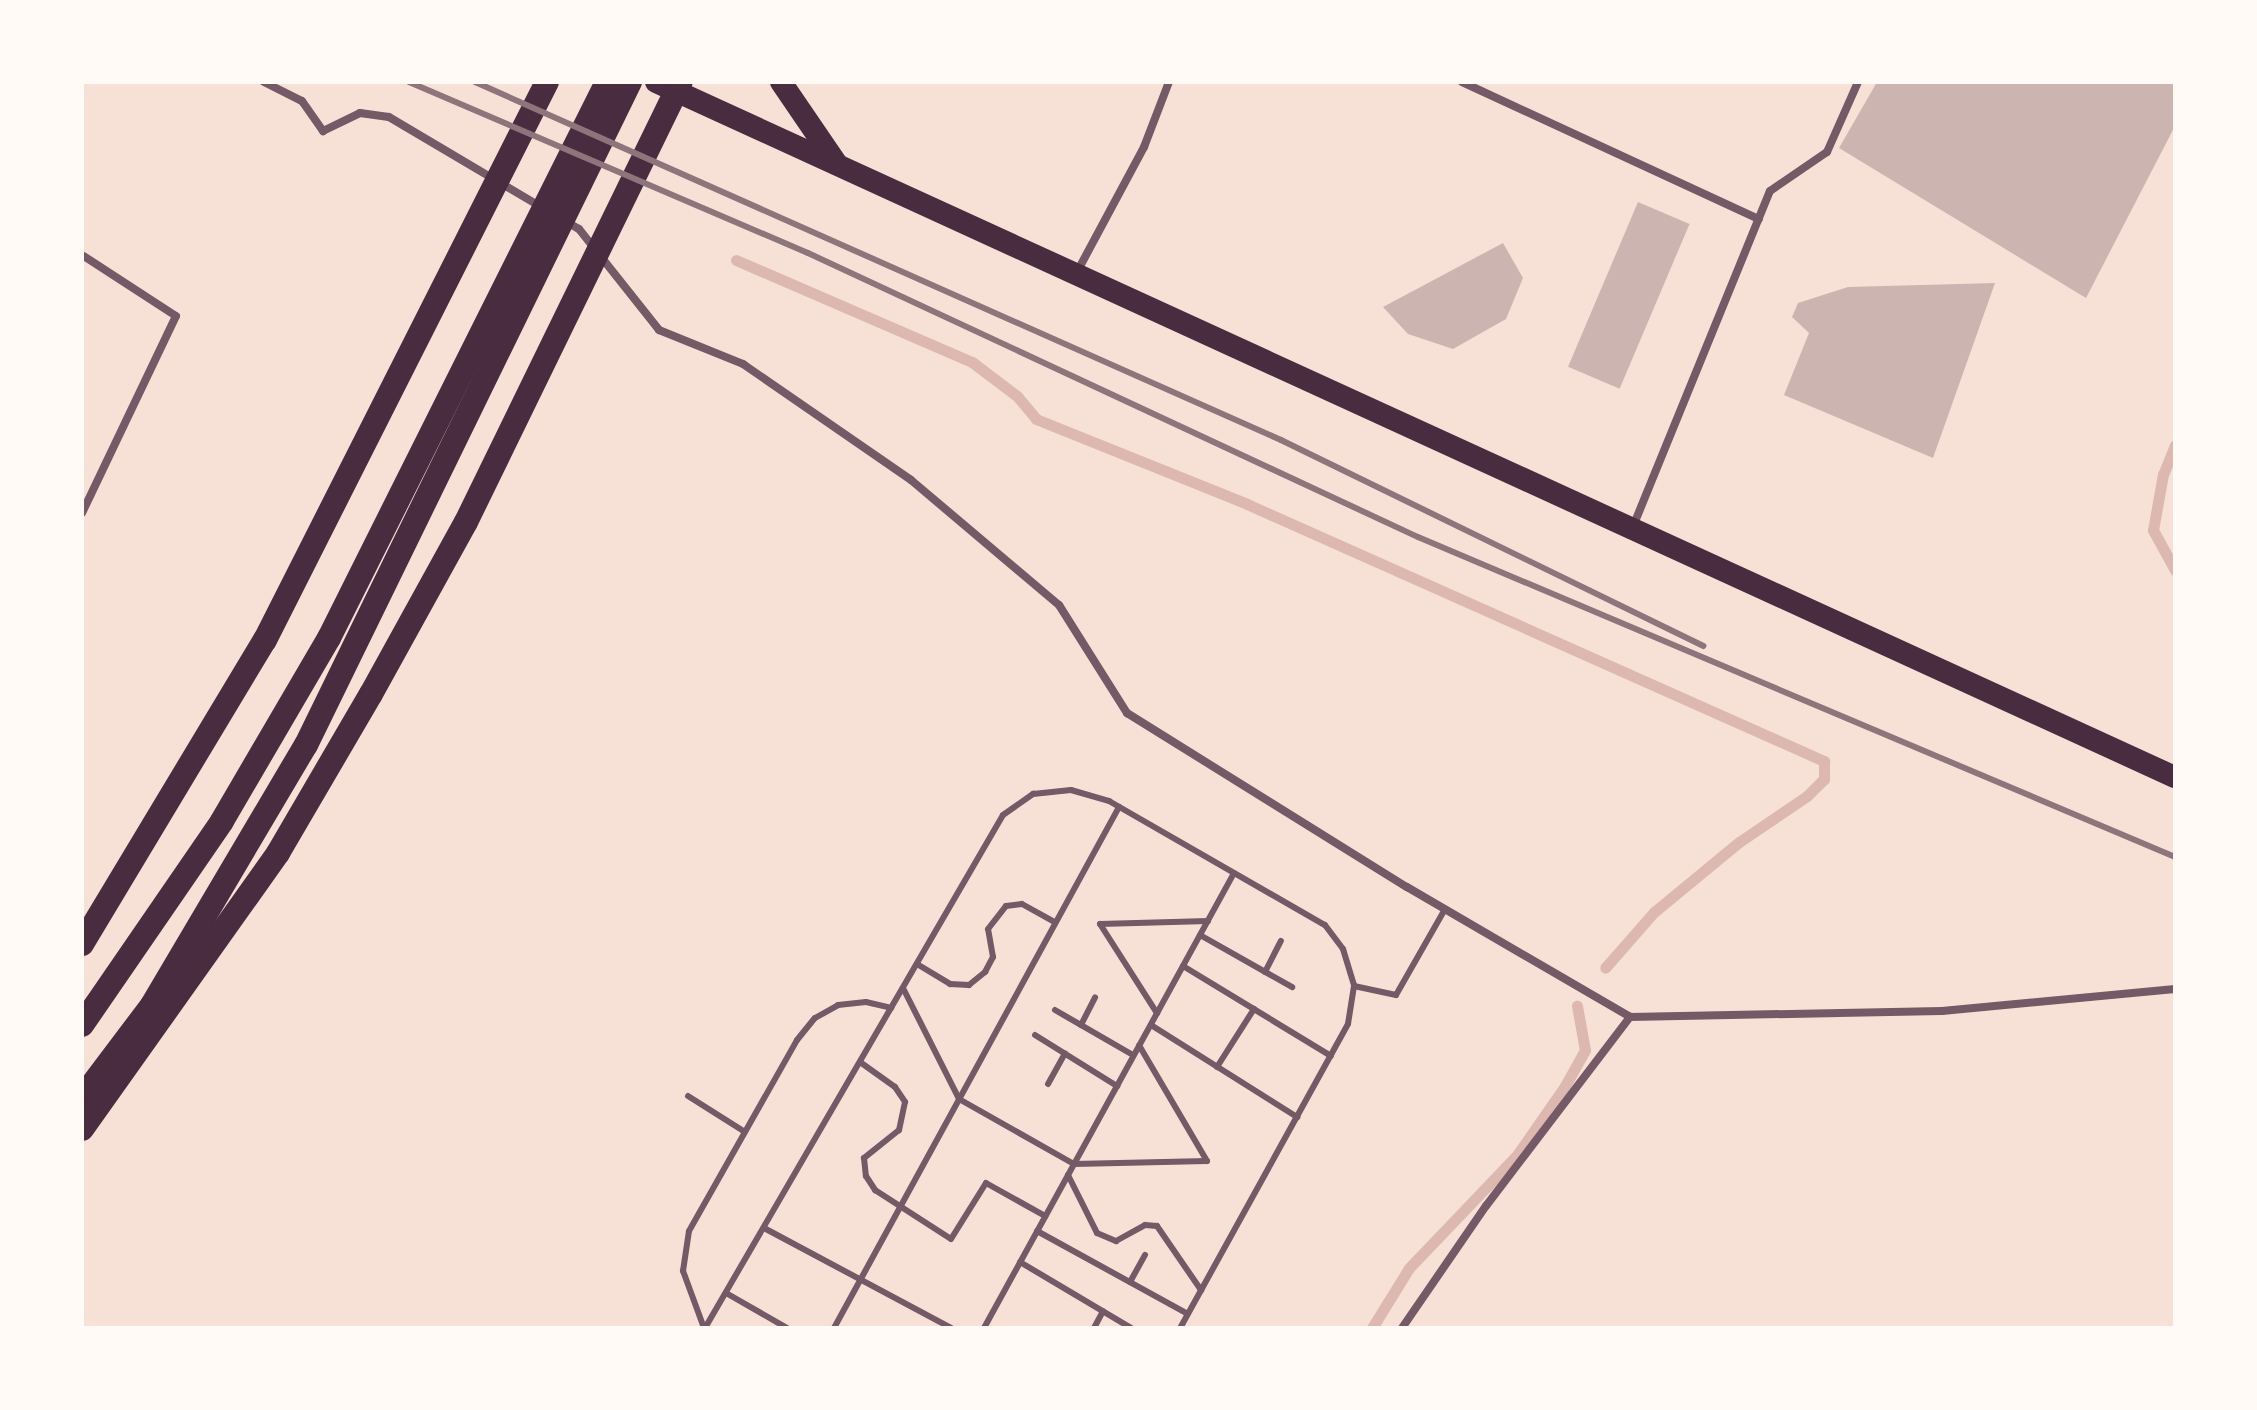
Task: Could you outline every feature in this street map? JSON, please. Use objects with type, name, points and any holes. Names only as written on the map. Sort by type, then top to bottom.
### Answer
[{"type":"highway","points":[[82,944],[265,640],[547,82]]},
{"type":"highway","points":[[82,1098],[152,1005],[306,745],[520,281],[607,82]]},
{"type":"highway","points":[[82,1025],[222,821],[329,638],[630,82]]},
{"type":"highway","points":[[656,82],[2175,777]]},
{"type":"highway","points":[[82,1129],[278,853],[371,694],[466,522],[681,82]]},
{"type":"highway","points":[[781,82],[838,166]]},
{"type":"street","points":[[264,82],[302,101],[323,131],[360,113],[389,117],[579,229],[659,330],[743,364],[911,480],[1059,605],[1127,713],[1445,909],[1630,1017],[1942,1011],[2175,989]]},
{"type":"street","points":[[1076,275],[1144,147],[1169,82]]},
{"type":"street","points":[[1462,82],[1759,219]]},
{"type":"street","points":[[1632,529],[1770,191],[1827,152],[1858,82]]},
{"type":"street","points":[[82,255],[176,316],[82,513]]},
{"type":"street","points":[[1402,1328],[1486,1206],[1630,1017]]},
{"type":"lane","points":[[704,1328],[1003,815],[1033,794],[1071,790],[1119,807],[1325,925],[1343,949],[1354,986],[1348,1024],[1180,1328]]},
{"type":"lane","points":[[834,1328],[1119,807]]},
{"type":"lane","points":[[984,1328],[1234,873]]},
{"type":"lane","points":[[917,964],[950,984],[969,985],[985,972],[993,957],[988,929],[1006,906],[1022,904],[1055,922]]},
{"type":"lane","points":[[1354,986],[1396,995],[1445,909]]},
{"type":"lane","points":[[1157,1013],[1100,924],[1208,921]]},
{"type":"lane","points":[[1200,935],[1292,987]]},
{"type":"lane","points":[[1265,972],[1281,941]]},
{"type":"lane","points":[[1183,966],[1331,1056]]},
{"type":"lane","points":[[903,988],[959,1099],[1074,1164],[1207,1161],[1139,1045]]},
{"type":"lane","points":[[1081,1025],[1095,997]]},
{"type":"lane","points":[[704,1328],[683,1271],[689,1231],[797,1040],[815,1018],[838,1005],[866,1002],[891,1008]]},
{"type":"lane","points":[[1217,1067],[1254,1009]]},
{"type":"lane","points":[[1055,1010],[1133,1055]]},
{"type":"lane","points":[[1151,1025],[1297,1117]]},
{"type":"lane","points":[[1035,1035],[1117,1086]]},
{"type":"lane","points":[[1048,1084],[1065,1053]]},
{"type":"lane","points":[[860,1062],[895,1087],[905,1102],[899,1130],[864,1158],[866,1176],[875,1190],[951,1239],[986,1183],[1045,1216]]},
{"type":"lane","points":[[688,1096],[745,1132]]},
{"type":"lane","points":[[1068,1175],[1097,1233],[1116,1241],[1145,1225],[1157,1226],[1201,1290]]},
{"type":"lane","points":[[764,1228],[951,1328]]},
{"type":"lane","points":[[1037,1231],[1188,1314]]},
{"type":"lane","points":[[1130,1282],[1145,1255]]},
{"type":"lane","points":[[1020,1262],[1131,1328]]},
{"type":"lane","points":[[726,1293],[787,1328]]},
{"type":"lane","points":[[1094,1328],[1103,1311]]},
{"type":"building","points":[[1877,82],[2175,82],[2175,126],[2086,298],[1839,148]]},
{"type":"building","points":[[1638,202],[1690,224],[1620,389],[1568,367]]},
{"type":"building","points":[[1503,243],[1523,278],[1506,319],[1453,349],[1408,334],[1383,307]]},
{"type":"building","points":[[1995,283],[1933,458],[1784,395],[1809,333],[1792,317],[1798,303],[1848,287]]},
{"type":"waterway","points":[[736,260],[972,362],[1017,396],[1036,419],[1247,504],[1824,761],[1824,779],[1807,796],[1739,842],[1654,912],[1605,968]]},
{"type":"waterway","points":[[2175,445],[2163,474],[2153,530],[2175,570]]},
{"type":"waterway","points":[[1372,1328],[1409,1268],[1517,1155],[1565,1086],[1585,1050],[1577,1006]]},
{"type":"railway","points":[[409,82],[808,253],[1418,537],[2175,857]]},
{"type":"railway","points":[[475,82],[1281,440],[1704,646]]}]
